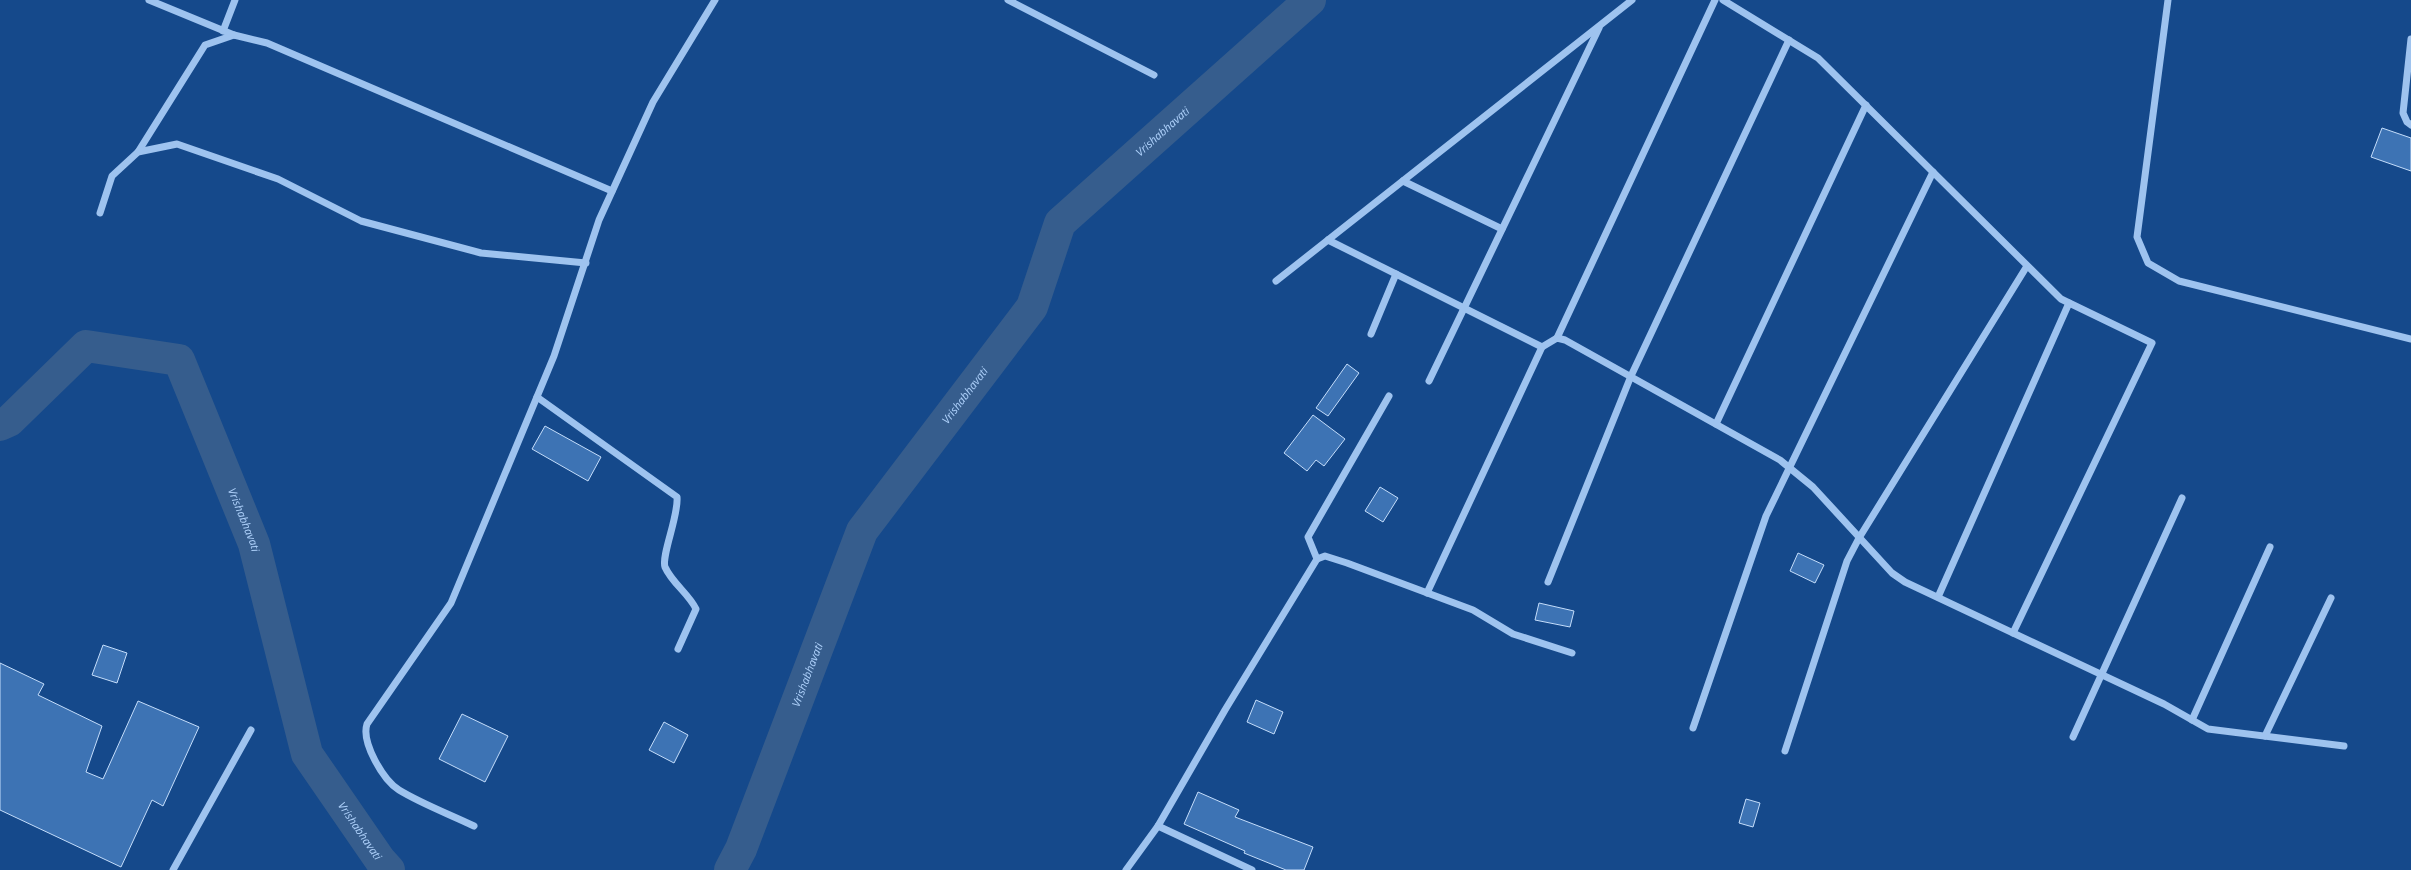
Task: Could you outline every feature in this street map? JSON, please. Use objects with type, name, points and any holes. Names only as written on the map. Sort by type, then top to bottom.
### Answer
[{"type":"street","points":[[150,0],[223,31],[267,43],[612,191]]},
{"type":"street","points":[[223,31],[236,0]]},
{"type":"street","points":[[474,826],[398,790],[371,755],[365,730],[369,719],[451,603],[554,356],[599,220],[653,102],[715,0]]},
{"type":"street","points":[[1008,0],[1154,74]]},
{"type":"street","points":[[1276,281],[1632,0]]},
{"type":"street","points":[[1427,593],[1542,347],[1557,338],[1715,0]]},
{"type":"street","points":[[1723,0],[1818,58],[2061,299],[2152,343],[2013,633]]},
{"type":"street","points":[[2168,0],[2137,237],[2148,263],[2180,281],[2411,339]]},
{"type":"street","points":[[1429,381],[1600,25]]},
{"type":"street","points":[[100,213],[112,176],[138,152],[205,45],[234,35]]},
{"type":"street","points":[[1548,582],[1631,376],[1789,40]]},
{"type":"street","points":[[2411,40],[2403,113],[2406,122],[2411,125]]},
{"type":"street","points":[[1716,424],[1866,105]]},
{"type":"street","points":[[138,152],[177,144],[278,180],[361,221],[481,253],[586,262]]},
{"type":"street","points":[[1693,728],[1766,516],[1791,468],[1933,172]]},
{"type":"street","points":[[1403,181],[1502,229]]},
{"type":"street","points":[[1328,240],[1542,347]]},
{"type":"street","points":[[1785,751],[1847,561],[1859,538],[2027,266]]},
{"type":"street","points":[[1371,334],[1396,274]]},
{"type":"street","points":[[1938,597],[2069,303]]},
{"type":"street","points":[[1557,338],[1565,340],[1631,376],[1791,468],[1813,487],[1892,573],[1905,582],[2101,675],[2208,729],[2344,746]]},
{"type":"street","points":[[1318,559],[1308,537],[1389,396]]},
{"type":"street","points":[[537,397],[677,497],[678,509],[664,562],[668,571],[696,609],[678,649]]},
{"type":"street","points":[[2073,737],[2182,498]]},
{"type":"street","points":[[2192,720],[2270,547]]},
{"type":"street","points":[[1126,870],[1158,826],[1225,710],[1318,559],[1325,556],[1347,563],[1473,610],[1513,634],[1572,653]]},
{"type":"street","points":[[2265,736],[2331,598]]},
{"type":"street","points":[[173,870],[251,730]]},
{"type":"street","points":[[1158,826],[1252,870]]},
{"type":"building","points":[[2382,128],[2411,138],[2411,171],[2371,157]]},
{"type":"building","points":[[1347,364],[1359,373],[1328,416],[1316,408]]},
{"type":"building","points":[[1313,415],[1345,439],[1324,466],[1316,460],[1307,471],[1284,453]]},
{"type":"building","points":[[545,426],[601,457],[588,481],[532,449]]},
{"type":"building","points":[[1380,487],[1398,498],[1383,522],[1365,511]]},
{"type":"building","points":[[1798,553],[1824,565],[1815,583],[1790,571]]},
{"type":"building","points":[[1539,603],[1574,611],[1570,627],[1535,620]]},
{"type":"building","points":[[103,645],[127,653],[117,683],[92,675]]},
{"type":"building","points":[[0,663],[44,684],[38,695],[102,726],[86,772],[103,779],[138,701],[199,727],[163,806],[152,800],[121,867],[0,810]]},
{"type":"building","points":[[1256,700],[1283,712],[1274,734],[1247,722]]},
{"type":"building","points":[[462,714],[508,736],[485,782],[439,759]]},
{"type":"building","points":[[664,722],[688,735],[674,763],[649,750]]},
{"type":"building","points":[[1198,792],[1239,810],[1235,817],[1313,847],[1304,870],[1286,870],[1244,853],[1245,851],[1184,824]]},
{"type":"building","points":[[1746,799],[1760,803],[1753,827],[1739,823]]},
{"type":"waterway","name":"Vrishabhavati","points":[[730,870],[741,849],[862,531],[1032,307],[1060,223],[1310,0]]},
{"type":"waterway","name":"Vrishabhavati","points":[[0,425],[9,421],[86,346],[179,360],[254,544],[307,754],[380,860],[389,870]]}]
